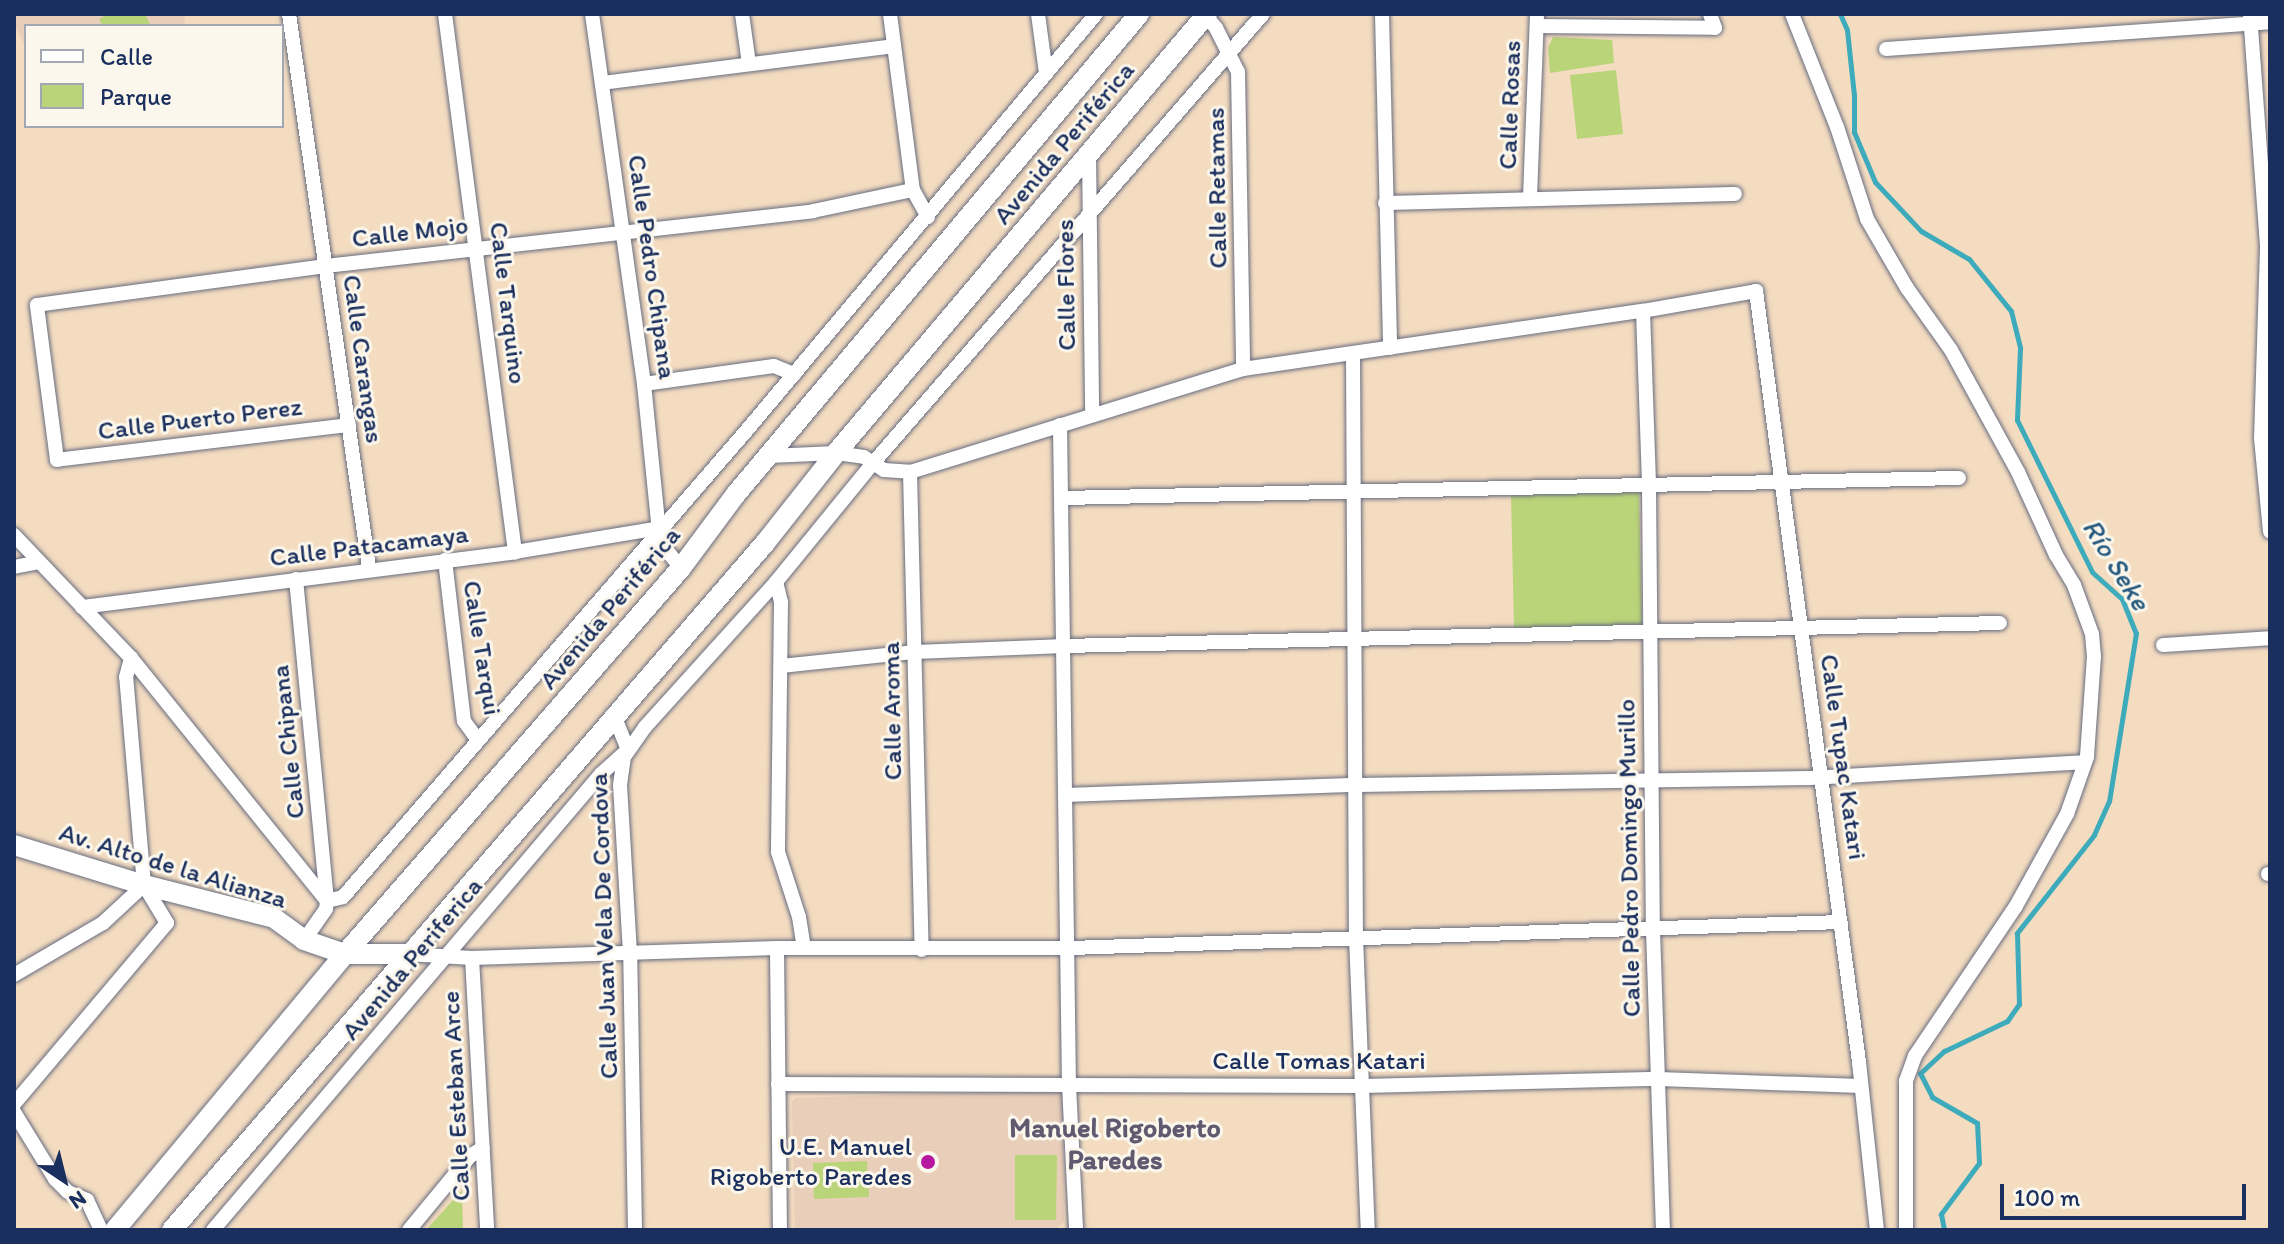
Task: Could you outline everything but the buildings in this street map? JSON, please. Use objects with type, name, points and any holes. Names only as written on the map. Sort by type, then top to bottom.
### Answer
[{"type":"street","name":"Calle Carangas","points":[[289,14],[369,568]]},
{"type":"street","name":"Calle Tarquino","points":[[445,14],[515,552]]},
{"type":"street","name":"Calle Pedro Chipana","points":[[592,14],[644,384],[660,542],[681,568]]},
{"type":"street","points":[[742,14],[749,64]]},
{"type":"street","points":[[890,14],[913,190],[928,217]]},
{"type":"street","points":[[1038,14],[1046,73]]},
{"type":"street","points":[[327,901],[343,897],[928,217],[1096,14]]},
{"type":"street","name":"Avenida Periférica","points":[[115,1230],[345,954],[681,568],[769,456],[1139,14]]},
{"type":"street","name":"Calle Juan Vela De Cordova","points":[[635,1230],[630,953],[620,785],[628,750],[1263,14]]},
{"type":"street","points":[[1382,14],[1390,348]]},
{"type":"street","points":[[1537,20],[1715,28],[1710,14]]},
{"type":"street","points":[[1792,14],[1837,127],[1867,219],[1907,288],[1951,350],[2074,585],[2092,634],[2094,656],[2085,762],[2067,814],[2016,906],[1915,1056],[1906,1081],[1906,1230]]},
{"type":"street","name":"Avenida Periférica","points":[[408,954],[765,543],[836,453],[1206,15]]},
{"type":"street","name":"Calle Retamas","points":[[1206,15],[1231,54],[1238,72],[1243,369]]},
{"type":"street","points":[[1886,49],[2250,18],[2270,22]]},
{"type":"street","points":[[2250,18],[2264,142],[2266,390],[2261,438],[2270,532]]},
{"type":"street","name":"Calle Rosas","points":[[1530,197],[1537,20]]},
{"type":"street","points":[[602,83],[894,46]]},
{"type":"street","name":"Calle Flores","points":[[1089,154],[1092,415]]},
{"type":"street","name":"Calle Mojo","points":[[57,460],[37,305],[326,266],[813,211],[913,190]]},
{"type":"street","points":[[1385,203],[1735,194]]},
{"type":"street","name":"Calle Tupac Katari","points":[[1643,311],[1756,291],[1841,922],[1877,1230]]},
{"type":"street","points":[[769,456],[836,453],[874,462],[884,470],[910,472],[1243,369],[1643,311]]},
{"type":"street","name":"Calle Pedro Domingo Murillo","points":[[1643,311],[1649,485],[1648,632],[1654,782],[1653,930],[1663,1230]]},
{"type":"street","points":[[1353,354],[1357,639],[1356,937],[1368,1230]]},
{"type":"street","points":[[644,384],[774,366],[794,374]]},
{"type":"street","name":"Calle Puerto Perez","points":[[57,460],[349,425]]},
{"type":"street","points":[[1060,425],[1070,948],[1069,1085],[1076,1230]]},
{"type":"street","name":"Calle Aroma","points":[[910,472],[922,950]]},
{"type":"street","points":[[1063,498],[1959,478]]},
{"type":"street","name":"Calle Patacamaya","points":[[82,607],[369,568],[515,552],[660,528]]},
{"type":"street","points":[[14,535],[131,658],[327,901],[326,909],[304,940]]},
{"type":"street","name":"Calle Tarqui","points":[[445,560],[464,721],[478,740]]},
{"type":"street","points":[[14,567],[39,562]]},
{"type":"street","name":"Calle Chipana","points":[[296,579],[327,901]]},
{"type":"street","points":[[776,582],[781,602],[778,852],[799,917],[804,948]]},
{"type":"street","points":[[781,666],[915,652],[1065,646],[2000,623]]},
{"type":"street","points":[[2163,645],[2270,638]]},
{"type":"street","points":[[14,1104],[167,923],[144,885],[126,677],[131,658]]},
{"type":"street","points":[[614,716],[628,750]]},
{"type":"street","name":"Avenida Periferica","points":[[213,1230],[601,774],[628,750]]},
{"type":"street","points":[[1065,795],[1357,785],[1821,777],[2085,762]]},
{"type":"street","name":"Av. Alto de la Alianza","points":[[14,845],[144,885],[274,918],[304,940],[345,954],[408,954]]},
{"type":"street","points":[[14,975],[21,964],[103,923],[144,885]]},
{"type":"street","points":[[172,1230],[408,954],[472,958],[777,948],[1070,948],[1841,922]]},
{"type":"street","points":[[777,948],[780,1230]]},
{"type":"street","name":"Calle Esteban Arce","points":[[472,958],[487,1230]]},
{"type":"street","name":"Calle Tomas Katari","points":[[778,1084],[1363,1086],[1659,1079],[1861,1086]]},
{"type":"street","points":[[14,1112],[55,1179],[68,1192],[87,1200],[101,1230]]},
{"type":"street","points":[[409,1230],[470,1156],[483,1148]]},
{"type":"shaded area","points":[[14,14],[184,14],[185,24],[24,24],[24,43],[14,24]]},
{"type":"shaded area","points":[[1058,1090],[1063,1096],[1064,1222],[1056,1229],[795,1230],[792,1102],[795,1098]]},
{"type":"green space","points":[[108,14],[145,14],[150,24],[102,24],[99,19]]},
{"type":"green space","points":[[1553,37],[1612,40],[1614,63],[1550,73],[1548,48]]},
{"type":"green space","points":[[1616,70],[1623,134],[1577,139],[1570,75]]},
{"type":"green space","points":[[1639,492],[1642,625],[1514,628],[1511,495]]},
{"type":"green space","points":[[1015,1155],[1057,1155],[1056,1220],[1015,1220]]},
{"type":"green space","points":[[867,1161],[869,1197],[814,1199],[813,1163]]},
{"type":"green space","points":[[462,1190],[463,1230],[426,1230]]},
{"type":"waterway","name":"Río Seke","points":[[1840,14],[1847,30],[1854,95],[1854,132],[1875,182],[1921,231],[1969,259],[2011,311],[2020,348],[2017,420],[2092,572],[2122,599],[2136,633],[2109,801],[2094,835],[2017,933],[2019,1004],[2007,1021],[1944,1051],[1920,1073],[1932,1097],[1977,1123],[1979,1163],[1941,1214],[1944,1230]]},
{"type":"place","name":"U.E. Manuel Rigoberto Paredes","points":[[928,1162]]},
{"type":"district","name":"Manuel Rigoberto Paredes","points":[[1115,1143]]}]
